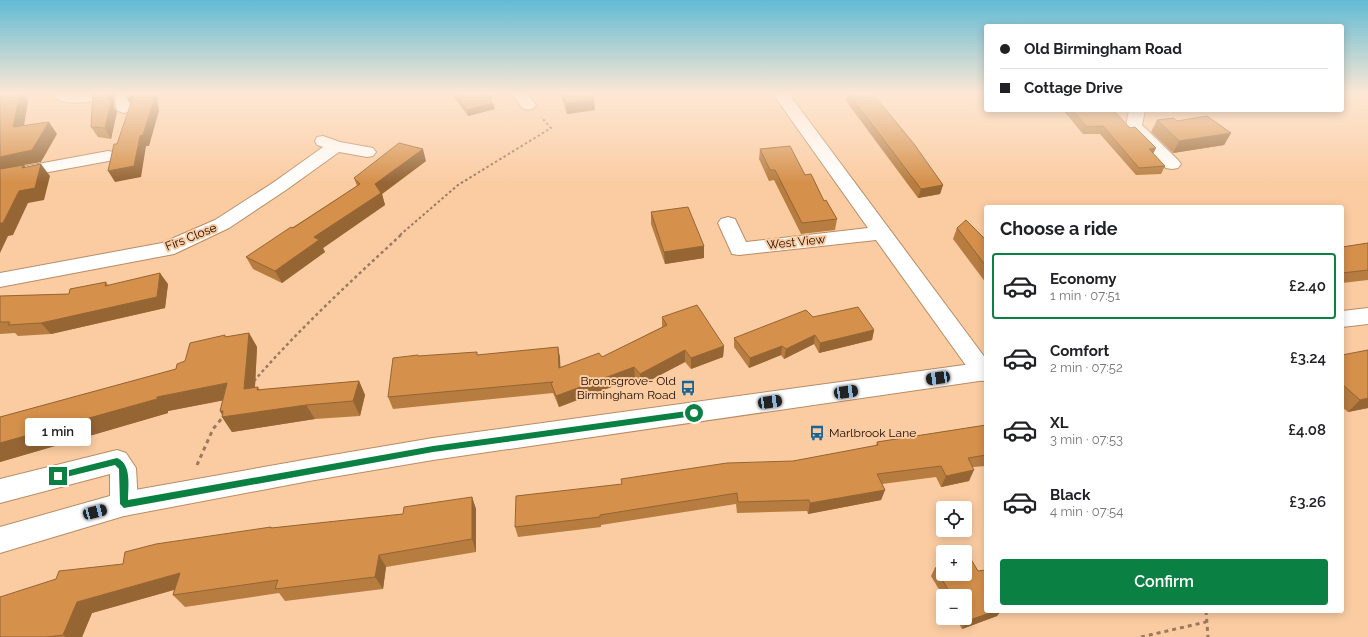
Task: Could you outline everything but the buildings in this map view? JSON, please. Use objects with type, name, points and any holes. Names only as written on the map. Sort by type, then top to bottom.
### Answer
[{"type":"street","points":[[803,124],[984,371]]},
{"type":"street","points":[[1134,124],[1134,126],[1172,164]]},
{"type":"street","name":"Firs Close","points":[[0,280],[167,249],[222,224],[280,186],[329,143],[367,152]]},
{"type":"street","points":[[0,176],[108,156]]},
{"type":"street","name":"West View","points":[[728,223],[739,249],[882,233]]},
{"type":"street","points":[[1344,319],[1368,316]]},
{"type":"street","points":[[0,540],[124,504],[433,449],[984,372]]},
{"type":"street","points":[[0,490],[117,461],[123,468],[124,504]]},
{"type":"path","points":[[253,382],[273,359],[347,285],[415,222],[458,185],[551,128],[547,124]]},
{"type":"path","points":[[185,493],[213,429],[228,411]]},
{"type":"path","points":[[1206,613],[1208,637]]},
{"type":"path","points":[[1141,637],[1206,622]]},
{"type":"place","name":"Bromsgrove- Old Birmingham Road","points":[[688,388]]},
{"type":"place","name":"Marlbrook Lane","points":[[817,433]]},
{"type":"route","points":[[58,476],[117,461],[123,468],[124,504],[433,449],[694,413]]}]
